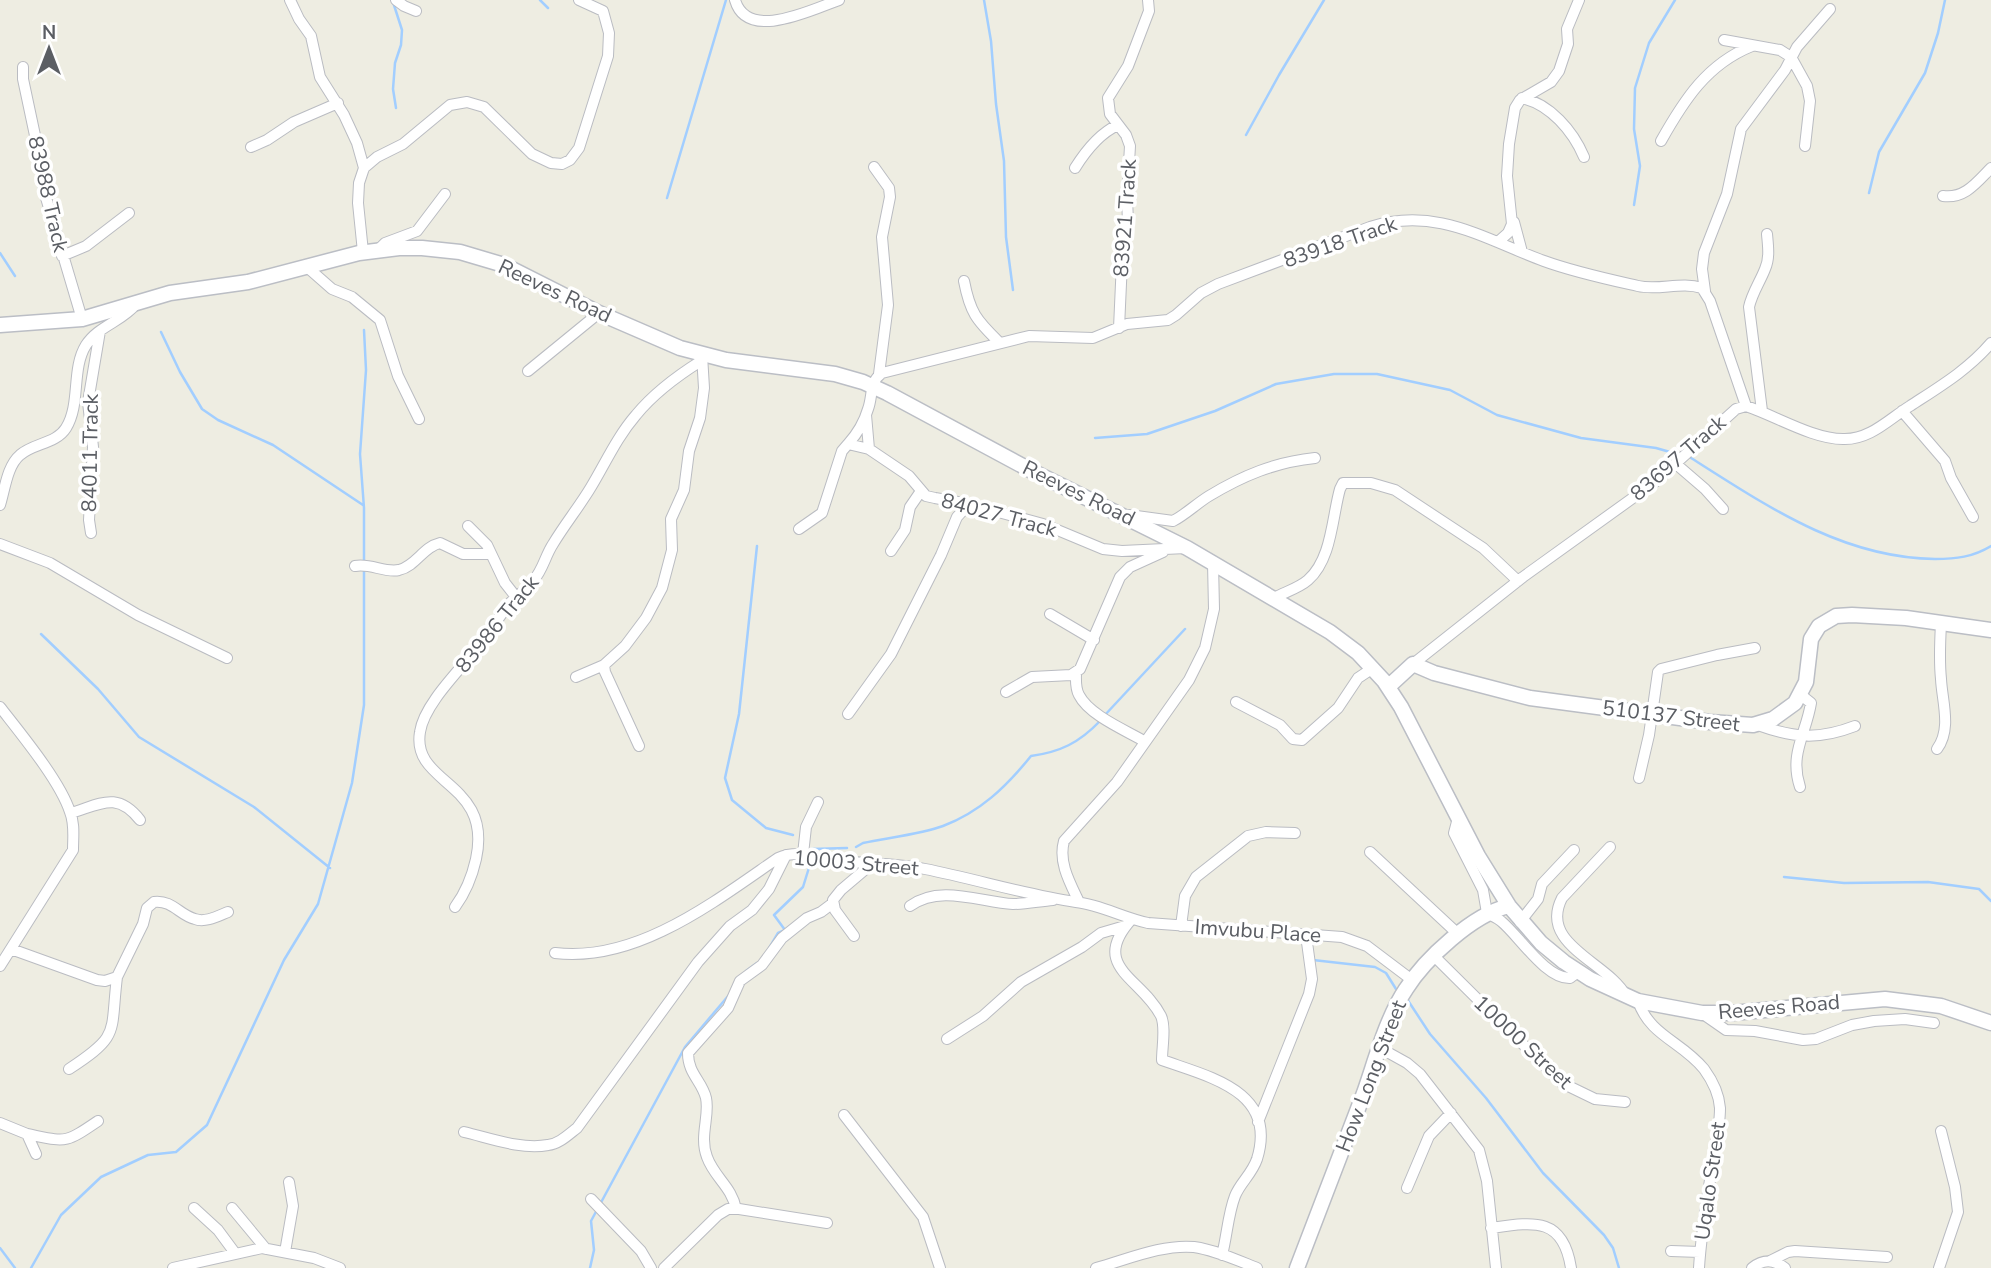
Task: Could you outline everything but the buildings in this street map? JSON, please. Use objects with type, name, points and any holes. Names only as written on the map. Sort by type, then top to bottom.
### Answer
[{"type":"street","points":[[290,0],[310,36],[320,78],[338,103],[357,143],[364,168],[358,192],[370,251],[417,231],[445,194]]},
{"type":"street","points":[[396,0],[416,11]]},
{"type":"street","points":[[364,168],[371,161],[403,144],[443,110],[455,103],[467,102],[490,111],[514,138],[539,158],[557,164],[570,160],[582,139],[608,56],[609,37],[603,11],[579,0]]},
{"type":"street","points":[[734,0],[738,10],[746,18],[765,22],[794,16],[839,0]]},
{"type":"street","name":"83921 Track","points":[[1119,328],[1122,261],[1128,223],[1130,146],[1126,135],[1110,114],[1108,97],[1128,66],[1149,10],[1147,0]]},
{"type":"street","points":[[1522,252],[1508,185],[1513,115],[1522,98],[1551,82],[1559,71],[1568,44],[1567,29],[1579,0]]},
{"type":"street","points":[[1746,406],[1705,292],[1702,269],[1704,253],[1727,194],[1741,129],[1785,70],[1797,47],[1830,9]]},
{"type":"street","points":[[1724,40],[1780,50],[1791,57],[1807,86],[1810,101],[1805,146]]},
{"type":"street","points":[[1661,141],[1682,103],[1702,80],[1719,64],[1756,44]]},
{"type":"street","name":"83988 Track","points":[[23,67],[44,191],[82,318]]},
{"type":"street","points":[[1522,98],[1538,102],[1561,122],[1584,157]]},
{"type":"street","points":[[251,147],[294,122],[338,103]]},
{"type":"street","points":[[1075,168],[1083,155],[1111,128],[1118,125]]},
{"type":"street","points":[[799,529],[822,513],[842,451],[857,434],[871,399],[875,380],[888,305],[882,236],[890,197],[888,188],[874,167]]},
{"type":"street","points":[[1943,196],[1966,193],[1991,168]]},
{"type":"street","points":[[62,256],[86,246],[129,213]]},
{"type":"street","points":[[1499,242],[1510,230],[1513,218]]},
{"type":"street","name":"83918 Track","points":[[875,380],[999,342],[1035,335],[1093,338],[1132,323],[1168,320],[1209,288],[1393,220],[1420,219],[1472,232],[1570,269],[1641,287],[1696,286],[1705,292]]},
{"type":"street","points":[[1762,411],[1749,307],[1766,268],[1767,234]]},
{"type":"street","name":"Reeves Road","points":[[0,325],[82,318],[185,290],[248,282],[370,251],[430,248],[484,258],[518,270],[598,313],[701,358],[875,380],[1032,471],[1187,548],[1337,637],[1373,668],[1388,687],[1493,883],[1508,906],[1541,943],[1578,972],[1632,998],[1702,1013],[1732,1013],[1864,999],[1893,999],[1941,1006],[1991,1023]]},
{"type":"street","points":[[307,267],[332,289],[352,297],[380,320],[398,376],[419,419]]},
{"type":"street","points":[[964,281],[968,304],[974,315],[999,342]]},
{"type":"street","points":[[0,505],[16,459],[30,448],[55,438],[65,429],[72,413],[86,344],[100,330],[129,313],[136,304]]},
{"type":"street","points":[[528,371],[598,313]]},
{"type":"street","name":"84011 Track","points":[[91,533],[89,520],[93,447],[88,402],[100,330]]},
{"type":"street","name":"83697 Track","points":[[1388,687],[1518,581],[1655,482],[1732,411],[1746,406],[1813,432],[1840,439],[1867,434],[1959,374],[1991,343]]},
{"type":"street","points":[[576,677],[604,665],[625,646],[646,618],[662,588],[672,550],[671,519],[684,490],[689,451],[703,401],[704,376],[701,358]]},
{"type":"street","name":"83986 Track","points":[[455,907],[464,895],[472,876],[479,828],[469,804],[422,755],[419,738],[421,724],[435,699],[516,597],[535,580],[553,543],[578,509],[631,420],[658,391],[701,358]]},
{"type":"street","points":[[1902,411],[1945,461],[1951,478],[1973,517]]},
{"type":"street","points":[[866,414],[869,449]]},
{"type":"street","name":"84027 Track","points":[[848,444],[869,449],[909,476],[921,491],[934,499],[970,504],[1043,524],[1103,549],[1116,551],[1187,548]]},
{"type":"street","points":[[1122,514],[1173,521],[1208,497],[1255,471],[1280,463],[1315,458]]},
{"type":"street","points":[[1676,464],[1723,509]]},
{"type":"street","points":[[1274,598],[1306,582],[1315,572],[1328,544],[1340,489],[1343,483],[1348,482],[1371,483],[1395,490],[1496,558],[1518,581]]},
{"type":"street","points":[[891,551],[905,530],[910,507],[921,491]]},
{"type":"street","points":[[848,714],[891,654],[942,555],[957,517],[970,504]]},
{"type":"street","points":[[468,526],[487,545],[505,583],[516,597]]},
{"type":"street","points":[[355,566],[370,565],[398,570],[411,564],[432,545],[440,543],[463,554],[490,554]]},
{"type":"street","points":[[0,544],[50,563],[138,615],[227,658]]},
{"type":"street","points":[[1006,692],[1032,677],[1065,676],[1076,672],[1085,660],[1114,588],[1125,571],[1171,550]]},
{"type":"street","points":[[1079,902],[1063,861],[1063,841],[1099,804],[1189,681],[1205,648],[1214,609],[1213,563]]},
{"type":"street","points":[[1050,614],[1094,640]]},
{"type":"street","points":[[1800,787],[1795,765],[1801,734],[1811,705],[1811,702],[1801,695],[1808,672],[1811,639],[1819,626],[1831,618],[1845,615],[1878,616],[1991,630]]},
{"type":"street","points":[[1937,749],[1942,743],[1945,722],[1941,681],[1941,624]]},
{"type":"street","points":[[1639,778],[1653,715],[1657,678],[1661,669],[1755,648]]},
{"type":"street","name":"510137 Street","points":[[1413,664],[1434,673],[1516,695],[1732,725],[1758,724],[1787,711],[1801,695]]},
{"type":"street","points":[[604,665],[639,746]]},
{"type":"street","points":[[1236,702],[1280,726],[1293,739],[1302,740],[1338,708],[1358,678],[1373,668]]},
{"type":"street","points":[[1076,672],[1077,690],[1082,700],[1102,718],[1144,741]]},
{"type":"street","points":[[0,707],[55,782],[71,813],[73,850],[0,966]]},
{"type":"street","points":[[1758,724],[1773,730],[1819,737],[1855,726]]},
{"type":"street","points":[[71,813],[100,802],[110,802],[126,806],[140,820]]},
{"type":"street","points":[[803,854],[806,827],[818,802]]},
{"type":"street","points":[[1458,818],[1454,833],[1483,890],[1487,914],[1503,922],[1530,953],[1559,976],[1570,978],[1578,972]]},
{"type":"street","points":[[1181,926],[1185,896],[1196,877],[1248,836],[1266,832],[1295,833]]},
{"type":"street","name":"Uqalo Street","points":[[1610,847],[1562,898],[1556,919],[1570,943],[1617,982],[1632,998],[1647,1022],[1703,1068],[1713,1084],[1718,1098],[1718,1132],[1699,1268]]},
{"type":"street","points":[[1520,922],[1538,900],[1542,884],[1574,850]]},
{"type":"street","points":[[1370,852],[1458,934]]},
{"type":"street","name":"10003 Street","points":[[555,953],[578,955],[601,952],[662,932],[786,855],[803,854],[926,869],[1093,907]]},
{"type":"street","points":[[464,1132],[519,1144],[548,1146],[566,1138],[577,1128],[698,962],[730,926],[752,910],[769,890],[786,855]]},
{"type":"street","points":[[736,1209],[729,1189],[707,1160],[703,1138],[706,1097],[691,1072],[688,1053],[728,1008],[740,981],[762,965],[782,938],[807,918],[833,903],[841,890],[874,862]]},
{"type":"street","points":[[910,906],[922,898],[940,895],[1012,904],[1059,899]]},
{"type":"street","points":[[69,1069],[96,1051],[110,1036],[117,977],[148,908],[154,902],[172,904],[194,919],[204,920],[228,912]]},
{"type":"street","points":[[833,903],[854,936]]},
{"type":"street","name":"How Long Street","points":[[1297,1268],[1401,998],[1412,980],[1458,934],[1487,914],[1508,906]]},
{"type":"street","name":"Imvubu Place","points":[[1093,907],[1128,923],[1354,940],[1367,946],[1412,980]]},
{"type":"street","points":[[947,1040],[983,1016],[1021,982],[1101,933],[1128,923]]},
{"type":"street","points":[[1128,923],[1117,939],[1116,961],[1162,1018],[1162,1060],[1231,1086],[1247,1101],[1258,1122],[1260,1140],[1256,1159],[1251,1173],[1235,1195],[1221,1268]]},
{"type":"street","points":[[1258,1122],[1309,994],[1311,971],[1306,935]]},
{"type":"street","points":[[11,949],[97,980],[105,981],[117,977]]},
{"type":"street","name":"10000 Street","points":[[1435,957],[1562,1083],[1595,1099],[1625,1102]]},
{"type":"street","points":[[1702,1013],[1726,1030],[1755,1031],[1803,1040],[1816,1039],[1852,1025],[1874,1021],[1905,1019],[1934,1023]]},
{"type":"street","points":[[1380,1048],[1415,1069],[1476,1144],[1483,1160],[1496,1268]]},
{"type":"street","points":[[1407,1188],[1429,1136],[1451,1113]]},
{"type":"street","points":[[844,1115],[919,1211],[940,1268]]},
{"type":"street","points":[[0,1124],[27,1134],[63,1141],[74,1138],[98,1121]]},
{"type":"street","points":[[1938,1268],[1958,1212],[1955,1187],[1941,1130]]},
{"type":"street","points":[[27,1134],[36,1154]]},
{"type":"street","points":[[285,1252],[293,1206],[289,1182]]},
{"type":"street","points":[[591,1199],[641,1251],[651,1268]]},
{"type":"street","points":[[194,1208],[227,1240],[235,1253]]},
{"type":"street","points":[[232,1208],[266,1249]]},
{"type":"street","points":[[664,1268],[718,1215],[728,1209],[827,1223]]},
{"type":"street","points":[[1491,1228],[1533,1223],[1554,1230],[1563,1240],[1570,1268]]},
{"type":"street","points":[[1096,1268],[1172,1248],[1196,1248],[1257,1268]]},
{"type":"street","points":[[173,1268],[235,1253],[266,1249],[323,1261],[340,1268]]},
{"type":"street","points":[[1671,1251],[1700,1252]]},
{"type":"street","points":[[1752,1268],[1761,1262],[1795,1251],[1887,1257]]},
{"type":"street","points":[[1770,1261],[1784,1268]]},
{"type":"waterway","points":[[540,0],[548,8]]},
{"type":"waterway","points":[[667,198],[726,0]]},
{"type":"waterway","points":[[984,0],[1004,161],[1006,237],[1013,290]]},
{"type":"waterway","points":[[1246,135],[1324,0]]},
{"type":"waterway","points":[[1634,205],[1640,166],[1634,129],[1635,88],[1649,43],[1675,0]]},
{"type":"waterway","points":[[1869,193],[1879,152],[1925,73],[1945,0]]},
{"type":"waterway","points":[[393,2],[402,30],[401,45],[395,63],[393,89],[396,108]]},
{"type":"waterway","points":[[0,253],[15,276]]},
{"type":"waterway","points":[[31,1268],[61,1215],[101,1177],[148,1155],[176,1152],[207,1125],[284,960],[318,904],[352,783],[364,705],[364,508],[360,454],[366,370],[364,330]]},
{"type":"waterway","points":[[161,332],[202,409],[218,420],[273,445],[363,505]]},
{"type":"waterway","points":[[1095,438],[1147,434],[1215,411],[1276,384],[1334,374],[1377,374],[1450,390],[1497,415],[1581,438],[1656,448],[1677,454]]},
{"type":"waterway","points":[[1691,458],[1777,511],[1837,539],[1868,550],[1943,559],[1971,555],[1991,546]]},
{"type":"waterway","points":[[757,546],[739,714],[725,778],[732,800],[766,828],[793,835]]},
{"type":"waterway","points":[[1104,716],[1185,629]]},
{"type":"waterway","points":[[41,634],[98,689],[139,737],[254,807],[330,868]]},
{"type":"waterway","points":[[856,847],[863,843],[934,829],[969,814],[992,797],[1031,756],[1068,745],[1100,721]]},
{"type":"waterway","points":[[812,849],[847,848]]},
{"type":"waterway","points":[[768,950],[778,933],[785,930],[774,915],[803,887],[812,858]]},
{"type":"waterway","points":[[1784,877],[1844,883],[1928,882],[1979,889],[1991,901]]},
{"type":"waterway","points":[[1313,960],[1375,967],[1386,973],[1396,989]]},
{"type":"waterway","points":[[746,971],[757,963]]},
{"type":"waterway","points":[[590,1268],[594,1250],[591,1221],[685,1047],[729,995]]},
{"type":"waterway","points":[[1407,999],[1430,1034],[1486,1098],[1543,1173],[1604,1235],[1613,1248],[1619,1268]]},
{"type":"waterway","points":[[0,1248],[15,1268]]}]
